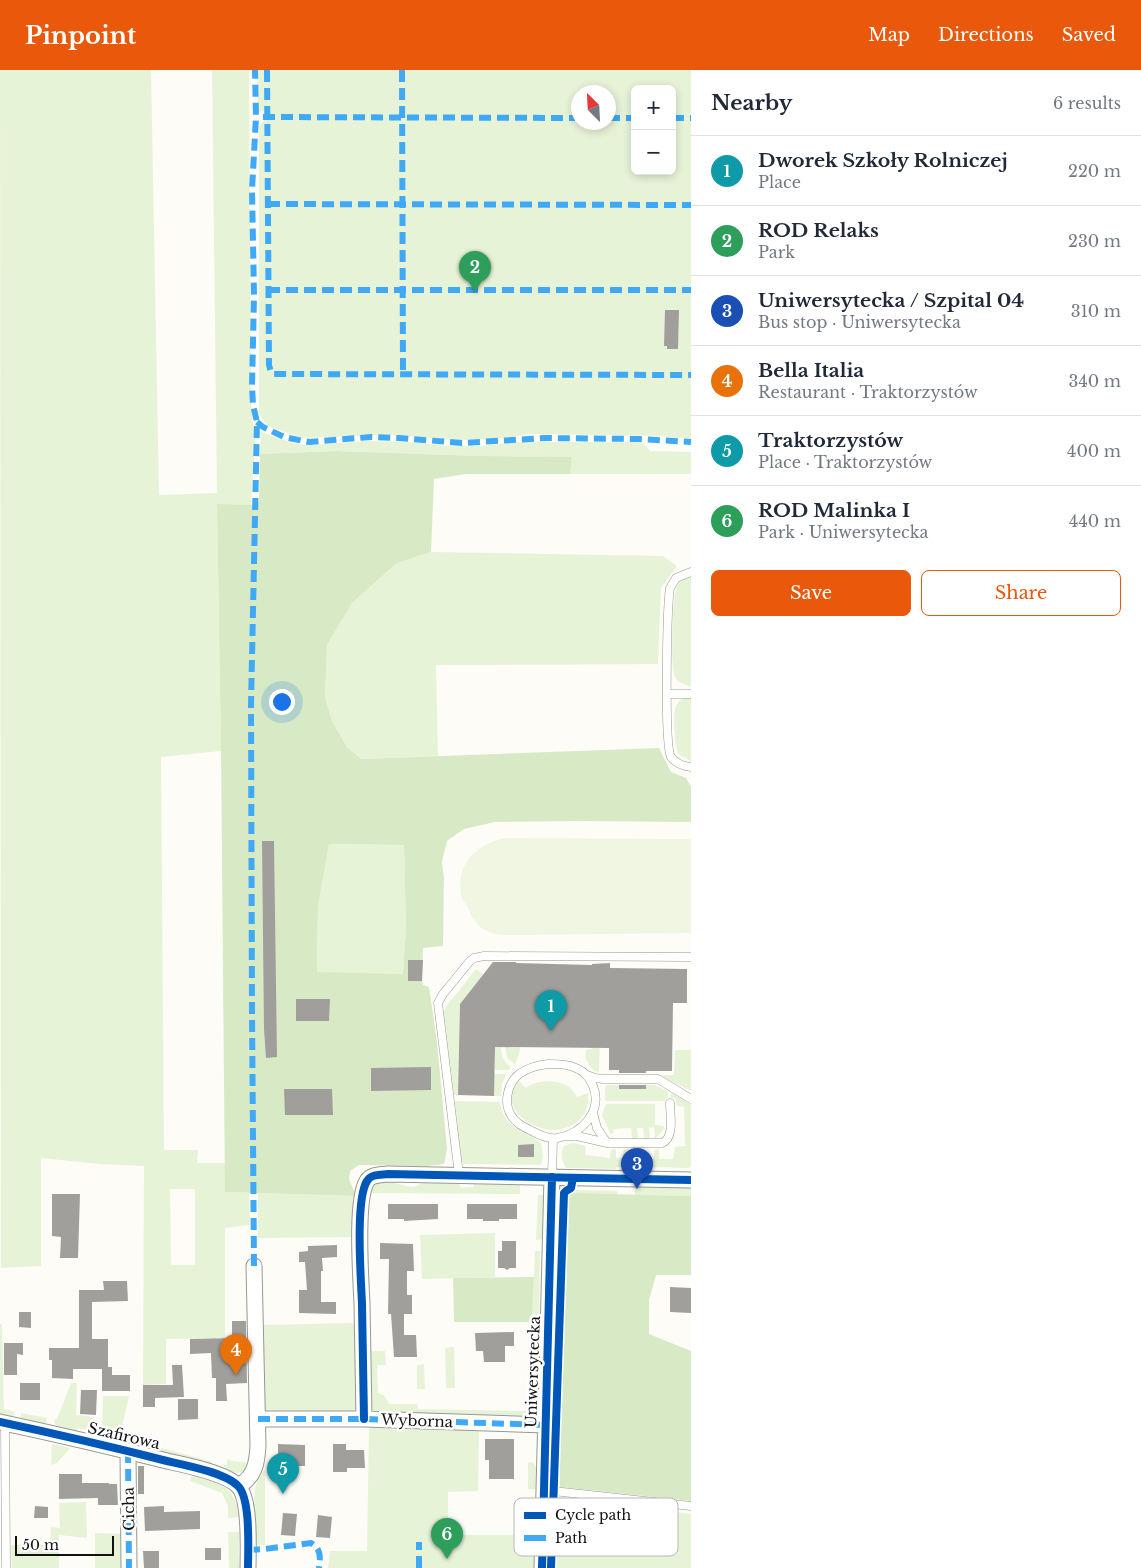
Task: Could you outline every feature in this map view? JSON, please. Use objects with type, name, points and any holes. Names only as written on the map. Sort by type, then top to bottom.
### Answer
[{"type":"street","points":[[364,1419],[360,1235],[364,1186],[368,1179],[380,1175],[459,1175],[691,1180]]},
{"type":"street","name":"Uniwersytecka","points":[[544,1498],[552,1177]]},
{"type":"street","points":[[248,1568],[246,1507],[243,1493],[239,1486],[249,1478],[255,1468],[258,1446],[254,1266]]},
{"type":"street","name":"Wyborna","points":[[258,1419],[364,1419],[545,1425]]},
{"type":"street","name":"Szafirowa","points":[[3,1422],[202,1470],[225,1478],[239,1486]]},
{"type":"street","name":"Cicha","points":[[128,1451],[130,1568]]},
{"type":"lane","points":[[691,572],[676,578],[670,588],[667,694],[668,747],[671,756],[676,762],[691,767]]},
{"type":"lane","points":[[667,694],[691,694]]},
{"type":"lane","points":[[459,1175],[438,1003],[470,961],[484,956],[691,957]]},
{"type":"lane","points":[[670,1102],[670,1136],[666,1142],[656,1144],[607,1143],[577,1136],[553,1139],[524,1128],[512,1117],[507,1101],[514,1078],[526,1070],[548,1064],[573,1067],[594,1078],[658,1080],[691,1099]]},
{"type":"lane","points":[[566,1136],[584,1124],[593,1113],[596,1103],[594,1090],[589,1078],[585,1074]]},
{"type":"lane","points":[[593,1113],[597,1128],[607,1143]]},
{"type":"lane","points":[[552,1177],[553,1139]]},
{"type":"lane","points":[[3,1422],[6,1568]]},
{"type":"lane","points":[[544,1490],[618,1498]]},
{"type":"lane","points":[[678,1505],[691,1506]]},
{"type":"green space","points":[[0,70],[151,70],[159,495],[217,493],[212,70],[249,70],[251,409],[253,424],[256,427],[251,505],[217,505],[221,751],[161,757],[164,1150],[198,1150],[197,1163],[225,1163],[225,1192],[249,1193],[250,1225],[225,1228],[225,1338],[166,1339],[166,1384],[143,1385],[144,1166],[41,1158],[41,1266],[1,1268]],"holes":[[[170,1189],[195,1189],[195,1265],[171,1265]]]},
{"type":"green space","points":[[257,70],[691,70],[691,439],[660,436],[529,434],[505,438],[465,440],[387,435],[303,438],[272,428],[264,422],[259,413],[259,126],[264,121],[264,111],[258,112]]},
{"type":"green space","points":[[261,432],[296,444],[311,445],[366,441],[409,442],[449,446],[478,446],[518,442],[638,442],[644,444],[650,451],[691,452],[691,474],[570,474],[572,457],[337,451],[260,454]]},
{"type":"green space","points":[[337,451],[572,457],[570,474],[466,474],[434,479],[431,552],[397,563],[352,603],[327,645],[325,697],[332,721],[347,747],[361,759],[659,748],[671,772],[686,778],[691,787],[691,822],[495,822],[464,829],[447,841],[442,862],[444,879],[443,946],[423,948],[422,981],[423,985],[429,987],[437,1042],[447,1149],[444,1164],[427,1166],[359,1165],[350,1171],[349,1179],[356,1196],[225,1192],[217,504],[251,505],[259,501],[260,454]],"holes":[[[329,844],[404,845],[406,928],[403,974],[317,972],[318,906]]]},
{"type":"green space","points":[[431,552],[663,556],[677,566],[661,588],[658,664],[436,665],[438,756],[361,759],[347,747],[332,721],[325,697],[327,645],[352,603],[397,563]]},
{"type":"green space","points":[[691,577],[691,687],[680,682],[675,677],[672,646],[676,590],[681,581]]},
{"type":"green space","points":[[684,698],[691,698],[691,761],[678,754],[675,737],[676,706]]},
{"type":"green space","points":[[505,838],[691,839],[691,933],[501,935],[484,929],[473,918],[462,898],[460,882],[462,872],[471,856],[478,850],[486,844]]},
{"type":"green space","points":[[329,844],[404,845],[406,928],[403,974],[317,973],[318,906]]},
{"type":"green space","points":[[476,969],[483,974],[460,1004],[458,1095],[454,1095],[444,1012],[445,1008]]},
{"type":"green space","points":[[590,1026],[600,1029],[599,1072],[594,1071],[585,1058],[586,1050],[592,1049],[589,1048]]},
{"type":"green space","points":[[495,1036],[500,1036],[504,1061],[511,1067],[509,1070],[495,1070]]},
{"type":"green space","points":[[504,1036],[512,1047],[520,1047],[515,1064],[507,1058]]},
{"type":"green space","points":[[675,1050],[691,1050],[691,1091],[658,1075],[674,1075]]},
{"type":"green space","points":[[494,1074],[507,1074],[502,1083],[501,1096],[494,1096]]},
{"type":"green space","points":[[519,1081],[526,1088],[532,1084],[546,1081],[561,1083],[568,1086],[577,1097],[588,1093],[588,1102],[584,1113],[576,1123],[562,1129],[545,1129],[535,1126],[519,1114],[511,1099],[513,1090]]},
{"type":"green space","points":[[606,1085],[654,1085],[668,1091],[668,1098],[665,1098],[665,1101],[607,1101],[605,1100]]},
{"type":"green space","points":[[671,1092],[691,1105],[691,1166],[689,1168],[645,1167],[629,1170],[629,1167],[617,1167],[616,1169],[566,1168],[563,1163],[562,1152],[564,1146],[573,1143],[586,1146],[585,1155],[610,1158],[611,1150],[614,1149],[616,1150],[616,1158],[623,1158],[623,1151],[625,1149],[627,1150],[627,1159],[654,1159],[654,1150],[659,1149],[659,1159],[673,1159],[675,1147],[685,1146],[684,1107],[677,1106],[675,1098],[671,1098]]},
{"type":"green space","points":[[455,1101],[500,1102],[502,1111],[510,1123],[541,1143],[543,1157],[541,1165],[463,1164]]},
{"type":"green space","points":[[606,1104],[655,1104],[655,1125],[665,1128],[655,1139],[654,1127],[649,1128],[650,1137],[647,1139],[644,1138],[643,1128],[637,1128],[638,1137],[635,1140],[632,1139],[631,1128],[614,1129],[611,1135],[602,1115]]},
{"type":"green space","points":[[393,1182],[411,1187],[422,1183],[458,1182],[461,1188],[473,1187],[475,1183],[520,1183],[520,1194],[370,1193],[371,1185],[381,1183]]},
{"type":"green space","points":[[635,1185],[691,1186],[691,1196],[635,1195],[635,1187],[631,1187]]},
{"type":"green space","points":[[571,1190],[617,1191],[618,1195],[568,1194],[565,1276],[565,1194]]},
{"type":"green space","points":[[258,1193],[356,1196],[355,1237],[258,1238]]},
{"type":"green space","points":[[568,1193],[691,1196],[691,1275],[656,1275],[649,1300],[649,1334],[691,1351],[691,1501],[678,1500],[678,1498],[560,1487],[559,1467]]},
{"type":"green space","points":[[538,1195],[544,1195],[542,1239],[536,1240]]},
{"type":"green space","points":[[495,1233],[495,1277],[422,1279],[420,1235]]},
{"type":"green space","points":[[535,1251],[540,1251],[539,1332],[532,1334]]},
{"type":"green space","points":[[534,1277],[532,1322],[454,1322],[453,1278]]},
{"type":"green space","points":[[0,1324],[2,1324],[4,1409],[15,1412],[12,1418],[0,1416]]},
{"type":"green space","points":[[355,1324],[356,1409],[351,1412],[264,1413],[261,1325]]},
{"type":"green space","points":[[532,1341],[540,1341],[538,1376],[530,1382]]},
{"type":"green space","points":[[454,1347],[455,1388],[446,1388],[445,1348]]},
{"type":"green space","points":[[367,1348],[371,1348],[372,1351],[385,1351],[386,1365],[377,1365],[378,1393],[385,1396],[389,1404],[417,1404],[418,1409],[528,1411],[530,1387],[538,1391],[535,1417],[377,1414],[368,1406]]},
{"type":"green space","points":[[424,1364],[425,1389],[417,1389],[417,1365]]},
{"type":"green space","points":[[71,1383],[77,1383],[76,1415],[94,1417],[91,1431],[78,1428],[76,1434],[59,1429],[55,1423],[54,1419],[57,1419]]},
{"type":"green space","points":[[103,1396],[129,1396],[119,1436],[121,1441],[119,1443],[104,1439],[102,1436]]},
{"type":"green space","points":[[21,1413],[47,1418],[45,1425],[21,1421]]},
{"type":"green space","points":[[369,1428],[479,1430],[478,1491],[448,1492],[448,1535],[514,1535],[514,1556],[534,1556],[534,1568],[328,1568],[330,1551],[367,1551]]},
{"type":"green space","points":[[132,1440],[213,1462],[208,1465],[132,1447]]},
{"type":"green space","points":[[52,1444],[70,1448],[57,1463],[51,1465]]},
{"type":"green space","points":[[227,1459],[245,1462],[249,1466],[243,1471],[231,1472],[223,1464],[227,1465]]},
{"type":"green space","points":[[528,1462],[534,1463],[536,1467],[536,1489],[528,1489]]},
{"type":"green space","points":[[265,1470],[265,1545],[255,1545],[255,1492],[260,1474]]},
{"type":"green space","points":[[192,1475],[218,1484],[230,1491],[237,1506],[239,1517],[228,1518],[228,1506],[222,1493],[190,1481]]},
{"type":"green space","points":[[86,1502],[87,1538],[59,1535],[59,1568],[12,1568],[11,1545],[50,1544],[51,1527],[60,1528],[59,1503]]},
{"type":"green space","points":[[678,1512],[691,1514],[691,1568],[554,1568],[554,1556],[678,1556]]},
{"type":"green space","points":[[228,1532],[239,1532],[239,1568],[229,1568]]},
{"type":"green space","points":[[95,1533],[124,1534],[125,1568],[95,1568]]},
{"type":"building","points":[[665,310],[679,310],[678,349],[667,349],[667,346],[664,346]]},
{"type":"building","points":[[262,841],[274,841],[277,1057],[266,1058],[264,1029]]},
{"type":"building","points":[[408,960],[423,960],[422,981],[408,981]]},
{"type":"building","points":[[493,962],[592,965],[610,963],[610,968],[687,969],[687,1003],[673,1003],[672,1071],[619,1073],[619,1070],[609,1070],[609,1048],[495,1047],[494,1096],[458,1095],[460,1004]]},
{"type":"building","points":[[296,999],[330,999],[329,1021],[296,1021]]},
{"type":"building","points":[[431,1067],[431,1090],[371,1091],[371,1068]]},
{"type":"building","points":[[619,1085],[646,1085],[646,1089],[619,1089]]},
{"type":"building","points":[[284,1089],[332,1089],[333,1115],[285,1115]]},
{"type":"building","points":[[534,1144],[534,1157],[518,1157],[518,1145]]},
{"type":"building","points":[[52,1194],[80,1194],[78,1258],[60,1258],[61,1237],[52,1236]]},
{"type":"building","points":[[388,1204],[438,1204],[438,1219],[404,1221],[404,1219],[388,1219]]},
{"type":"building","points":[[467,1204],[517,1204],[517,1219],[483,1221],[483,1219],[467,1219]]},
{"type":"building","points":[[502,1241],[516,1241],[516,1268],[507,1270],[498,1268],[498,1251],[502,1251]]},
{"type":"building","points":[[380,1243],[413,1244],[414,1271],[407,1271],[407,1295],[412,1295],[412,1314],[404,1314],[404,1335],[416,1335],[417,1357],[394,1357],[391,1314],[388,1314],[389,1259],[380,1259]]},
{"type":"building","points":[[337,1245],[337,1257],[322,1258],[323,1271],[321,1271],[321,1302],[336,1302],[336,1314],[299,1313],[299,1290],[307,1290],[305,1262],[299,1262],[299,1252],[308,1251],[308,1246]]},
{"type":"building","points":[[103,1281],[127,1281],[128,1301],[92,1302],[92,1339],[108,1339],[108,1367],[112,1367],[112,1375],[130,1375],[130,1391],[102,1391],[102,1369],[73,1369],[73,1379],[52,1378],[52,1360],[49,1360],[49,1348],[79,1348],[79,1290],[104,1290]]},
{"type":"building","points":[[670,1287],[691,1288],[691,1313],[670,1312]]},
{"type":"building","points":[[19,1312],[31,1312],[31,1328],[19,1327]]},
{"type":"building","points":[[232,1321],[246,1321],[247,1383],[226,1384],[227,1401],[216,1401],[216,1378],[212,1378],[211,1353],[190,1354],[190,1339],[232,1338]]},
{"type":"building","points":[[514,1332],[514,1346],[505,1346],[505,1362],[484,1362],[483,1351],[476,1351],[475,1333]]},
{"type":"building","points":[[4,1343],[23,1343],[23,1355],[17,1354],[17,1375],[4,1375]]},
{"type":"building","points":[[172,1365],[182,1365],[184,1397],[155,1398],[155,1407],[143,1407],[143,1385],[173,1385]]},
{"type":"building","points":[[20,1383],[40,1383],[40,1400],[20,1400]]},
{"type":"building","points":[[81,1390],[97,1390],[96,1415],[80,1414]]},
{"type":"building","points":[[178,1399],[198,1399],[198,1419],[178,1420]]},
{"type":"building","points":[[485,1439],[514,1439],[514,1479],[489,1479],[489,1460],[485,1460]]},
{"type":"building","points":[[278,1444],[305,1445],[305,1466],[295,1466],[295,1469],[282,1469],[283,1459],[278,1459]]},
{"type":"building","points":[[333,1444],[346,1444],[346,1450],[364,1450],[365,1468],[347,1468],[347,1472],[333,1472]]},
{"type":"building","points":[[138,1466],[144,1466],[144,1494],[138,1494]]},
{"type":"building","points":[[59,1474],[82,1474],[82,1483],[117,1484],[118,1505],[98,1505],[98,1498],[59,1499]]},
{"type":"building","points":[[35,1506],[48,1507],[48,1518],[34,1518]]},
{"type":"building","points":[[164,1506],[164,1512],[200,1511],[200,1529],[145,1531],[144,1507]]},
{"type":"building","points":[[283,1513],[297,1514],[295,1536],[281,1535]]},
{"type":"building","points":[[318,1515],[332,1517],[330,1538],[316,1537]]},
{"type":"building","points":[[205,1548],[221,1548],[221,1560],[205,1560]]},
{"type":"building","points":[[143,1551],[159,1551],[159,1568],[144,1568]]},
{"type":"marked path","points":[[254,1266],[251,705],[257,422],[253,405],[252,386],[254,295],[252,190],[256,117],[255,70]]},
{"type":"marked path","points":[[267,70],[269,365],[271,372],[274,374],[691,375]]},
{"type":"marked path","points":[[402,70],[403,374]]},
{"type":"marked path","points":[[263,117],[571,118]]},
{"type":"marked path","points":[[616,118],[631,118]]},
{"type":"marked path","points":[[676,118],[691,118]]},
{"type":"marked path","points":[[268,204],[691,205]]},
{"type":"marked path","points":[[268,290],[691,290]]},
{"type":"marked path","points":[[257,422],[284,437],[309,442],[371,437],[462,443],[546,438],[639,439],[691,442]]},
{"type":"marked path","points":[[258,1419],[364,1419],[545,1425]]},
{"type":"marked path","points":[[128,1451],[129,1568]]},
{"type":"marked path","points":[[419,1542],[419,1568]]},
{"type":"marked path","points":[[248,1550],[311,1543],[319,1551],[319,1568]]},
{"type":"cycle path","points":[[364,1419],[360,1222],[363,1191],[371,1177],[388,1174],[691,1180]]},
{"type":"cycle path","points":[[544,1498],[552,1177]]},
{"type":"cycle path","points":[[553,1498],[564,1193],[571,1188],[573,1178]]},
{"type":"cycle path","points":[[0,1422],[194,1467],[215,1473],[232,1481],[238,1486],[245,1502],[248,1525],[248,1568]]},
{"type":"cycle path","points":[[542,1556],[542,1568]]},
{"type":"cycle path","points":[[551,1556],[551,1568]]},
{"type":"place","name":"ROD Relaks","points":[[475,292]]},
{"type":"place","name":"Dworek Szkoły Rolniczej","points":[[551,1031]]},
{"type":"place","name":"Uniwersytecka / Szpital 04","points":[[637,1189]]},
{"type":"place","name":"Bella Italia","points":[[236,1375]]},
{"type":"place","name":"Traktorzystów","points":[[283,1494]]},
{"type":"place","name":"ROD Malinka I","points":[[447,1559]]}]
